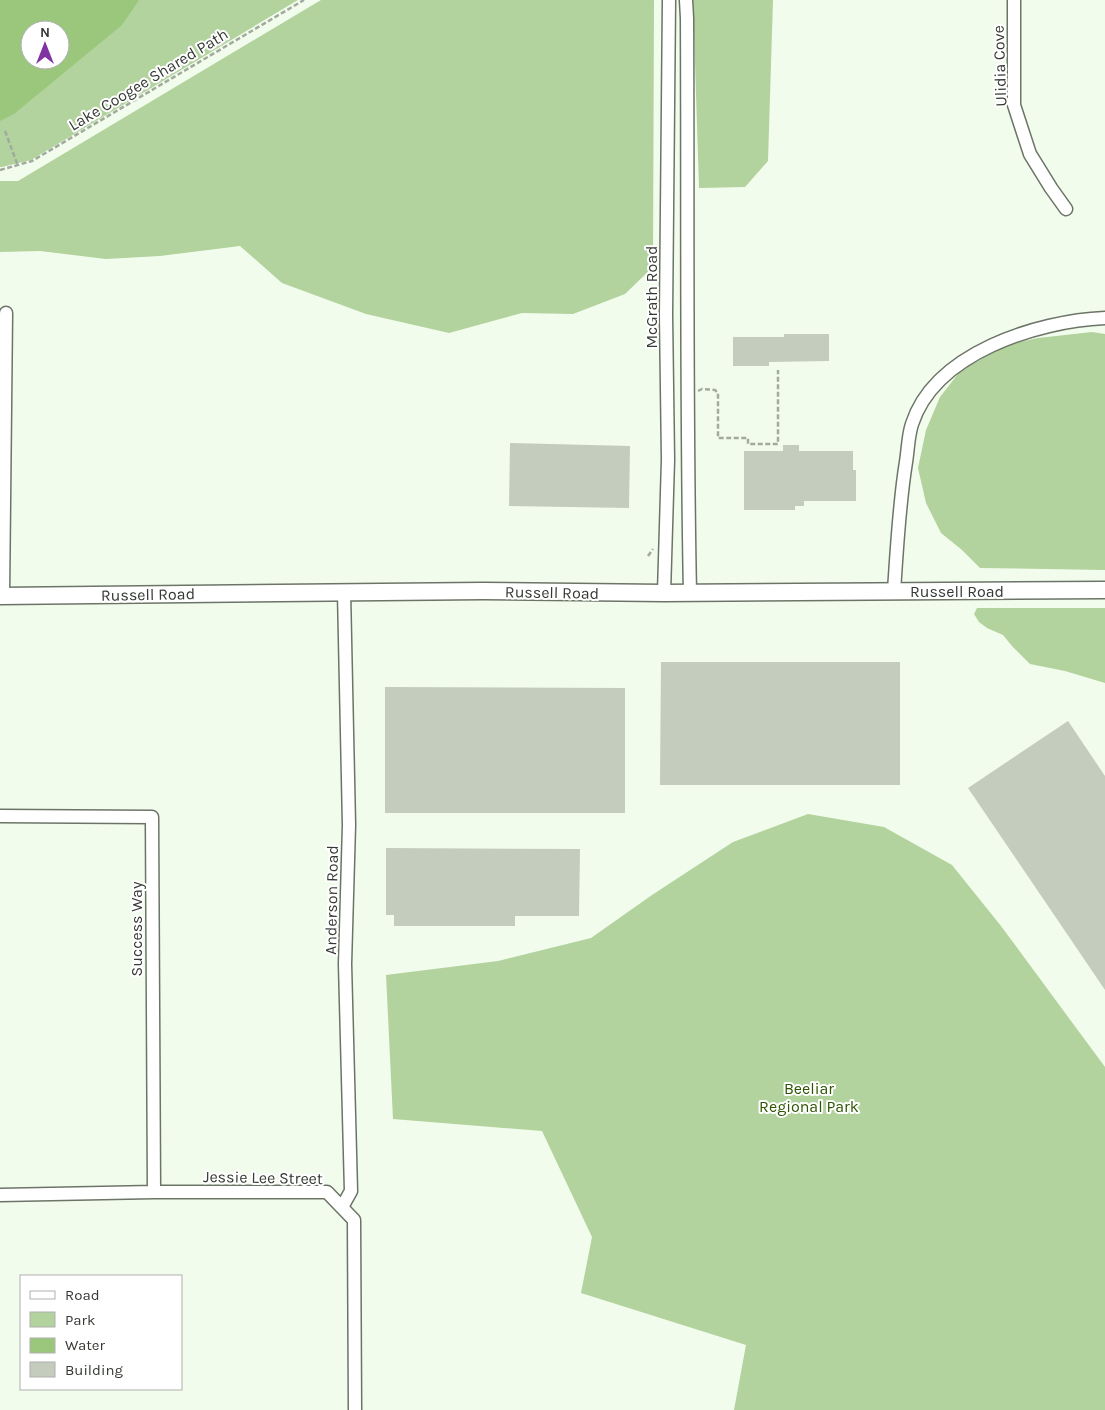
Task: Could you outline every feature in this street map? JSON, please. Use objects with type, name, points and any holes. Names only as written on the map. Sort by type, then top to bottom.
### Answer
[{"type":"main road","name":"Russell Road","points":[[2,596],[483,591],[690,593],[1105,590]]},
{"type":"street","name":"McGrath Road","points":[[664,593],[668,460],[666,314],[669,0]]},
{"type":"street","points":[[686,0],[689,304],[687,461],[690,593]]},
{"type":"street","name":"Ulidia Cove","points":[[1014,0],[1014,105],[1030,154],[1066,208]]},
{"type":"street","points":[[2,596],[6,314]]},
{"type":"street","points":[[894,591],[903,480],[911,425],[923,399],[963,361],[1005,339],[1050,326],[1091,318],[1105,318]]},
{"type":"street","name":"Anderson Road","points":[[342,1207],[350,1191],[345,964],[349,825],[344,592]]},
{"type":"street","name":"Success Way","points":[[0,816],[152,817],[154,1192]]},
{"type":"street","name":"Jessie Lee Street","points":[[0,1195],[154,1192],[327,1192],[354,1220],[355,1410]]},
{"type":"path","name":"Lake Coogee Shared Path","points":[[0,170],[32,162],[304,0]]},
{"type":"path","points":[[5,130],[18,166]]},
{"type":"path","points":[[696,394],[702,389],[715,390],[718,393],[718,438],[748,438],[748,444],[778,444],[778,370]]},
{"type":"green space","points":[[0,0],[298,0],[31,160],[0,167]]},
{"type":"green space","points":[[321,0],[654,0],[653,267],[625,294],[573,314],[522,313],[449,333],[366,314],[282,283],[240,246],[160,256],[106,259],[40,251],[0,252],[0,181],[18,181]]},
{"type":"green space","points":[[693,0],[773,0],[768,161],[745,187],[699,188]]},
{"type":"green space","points":[[1092,332],[1105,334],[1105,570],[980,568],[941,533],[926,503],[918,468],[926,430],[940,397],[961,370],[1010,344],[1038,338]]},
{"type":"green space","points":[[977,608],[1105,608],[1105,683],[1065,671],[1030,664],[1003,635],[979,622],[974,614]]},
{"type":"green space","name":"Beeliar Regional Park","points":[[808,814],[884,827],[952,865],[1001,926],[1105,1067],[1105,1410],[734,1410],[746,1345],[581,1293],[592,1237],[542,1131],[393,1119],[386,975],[498,961],[591,938],[733,842]]},
{"type":"water","points":[[0,0],[139,0],[122,25],[70,68],[70,20],[20,20],[20,70],[67,70],[14,114],[0,121]]},
{"type":"building","points":[[784,334],[829,334],[829,361],[769,362],[769,366],[733,366],[733,337],[784,337]]},
{"type":"building","points":[[510,443],[630,446],[629,508],[509,506]]},
{"type":"building","points":[[783,445],[799,445],[799,451],[853,451],[853,470],[856,470],[856,501],[804,501],[804,506],[795,506],[795,510],[744,510],[744,451],[783,451]]},
{"type":"building","points":[[661,662],[900,662],[900,785],[660,785]]},
{"type":"building","points":[[385,687],[625,688],[625,813],[385,813]]},
{"type":"building","points":[[1068,721],[1105,776],[1105,990],[968,788]]},
{"type":"building","points":[[386,848],[580,849],[579,916],[515,916],[515,926],[394,926],[394,915],[386,915]]}]
